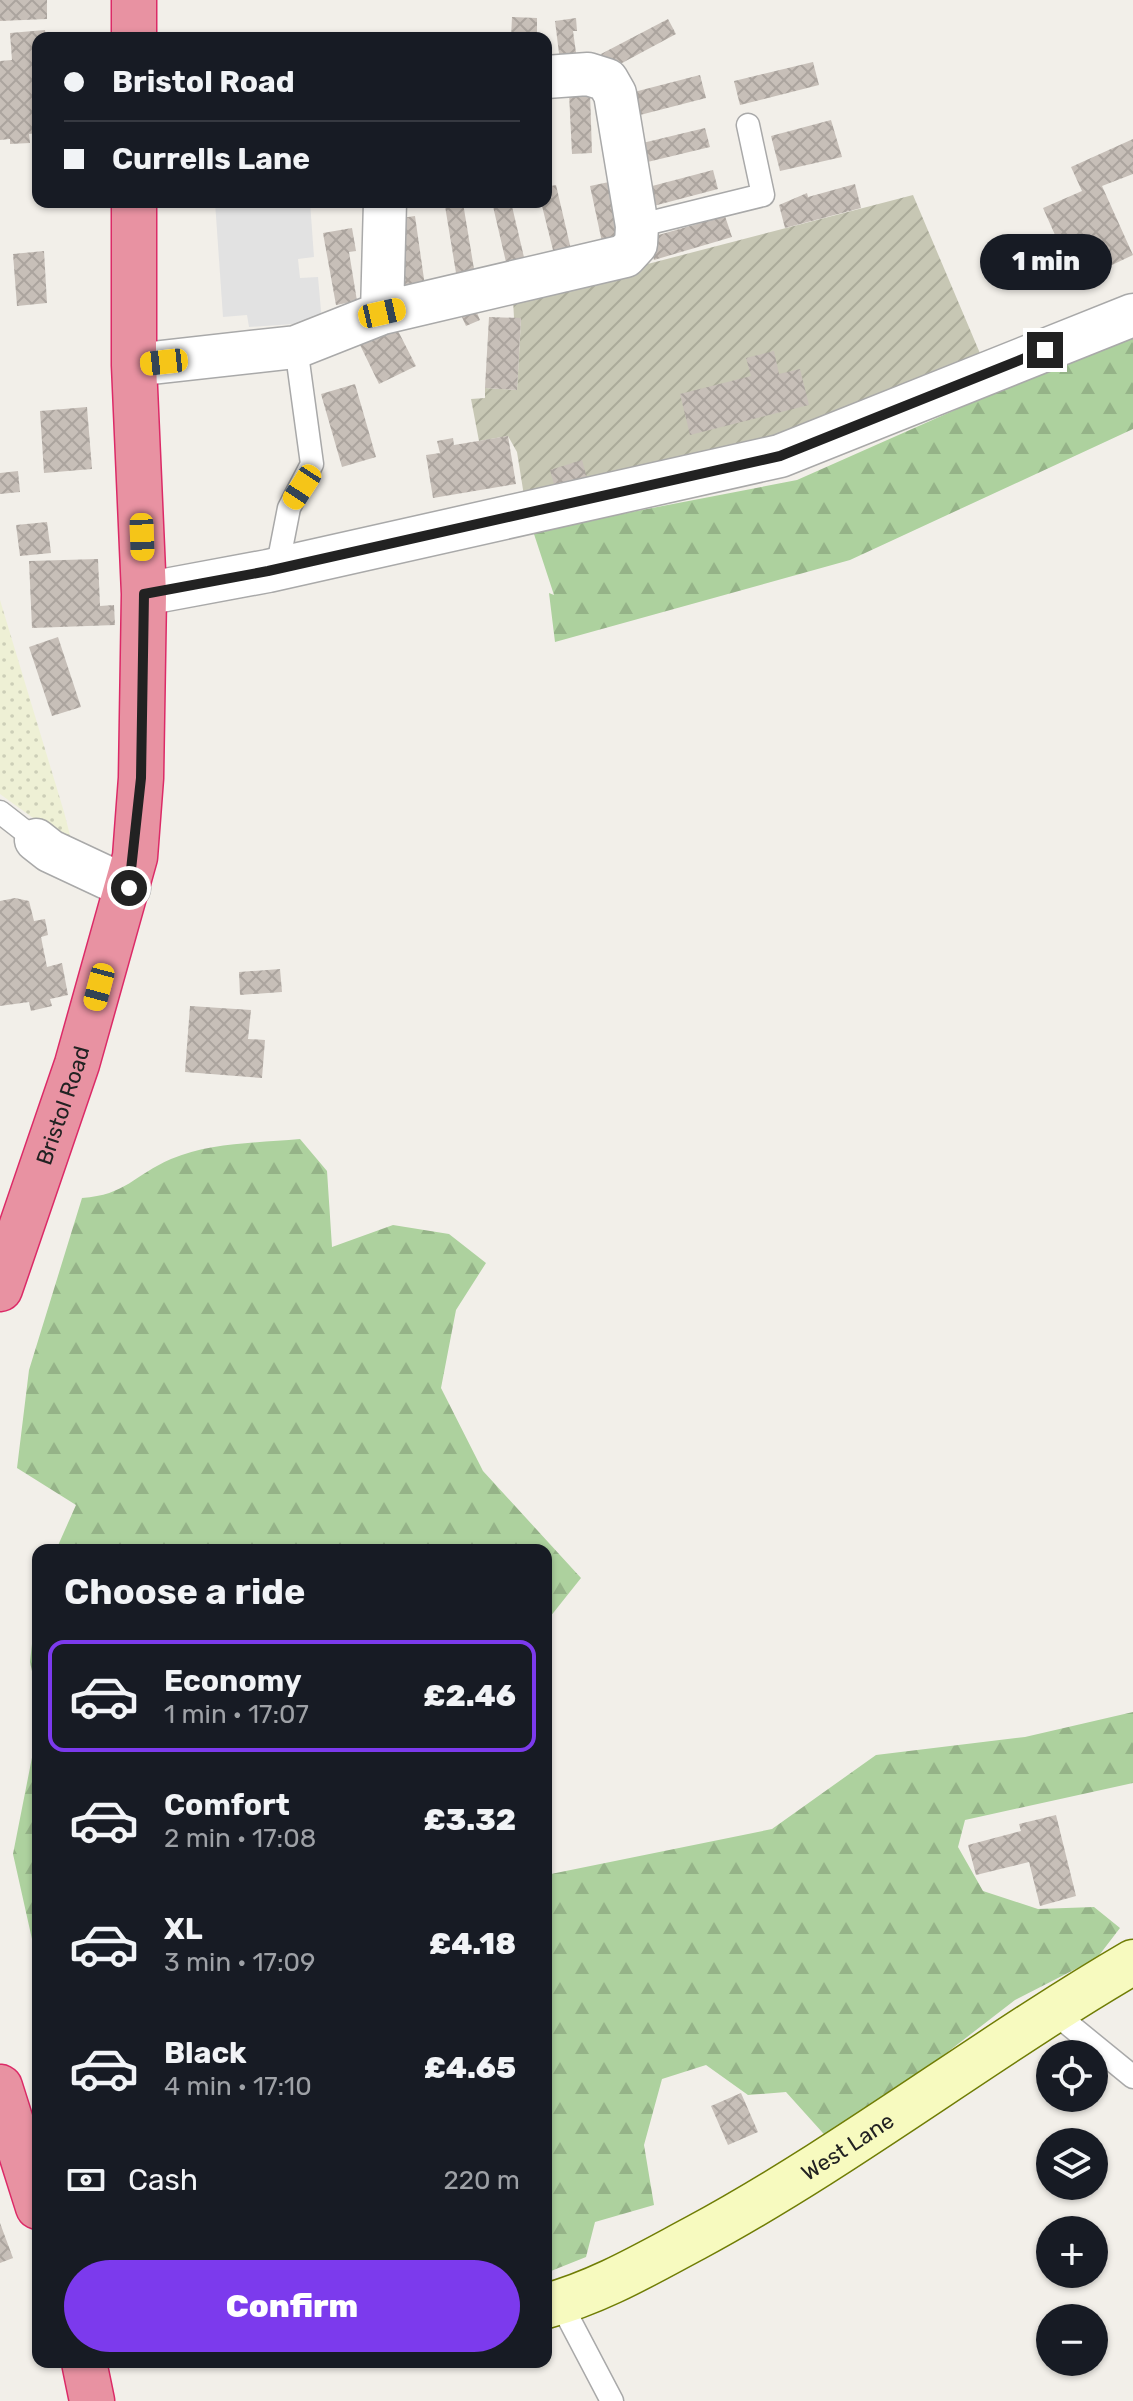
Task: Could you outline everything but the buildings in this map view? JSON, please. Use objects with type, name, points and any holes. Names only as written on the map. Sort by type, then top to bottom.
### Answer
[{"type":"highway","points":[[134,0],[134,32]]},
{"type":"highway","name":"Bristol Road","points":[[0,1289],[77,1064],[129,888],[141,778],[144,594],[134,365],[134,208]]},
{"type":"highway","points":[[0,2087],[32,2188]]},
{"type":"highway","points":[[85,2368],[92,2401]]},
{"type":"street","points":[[134,365],[296,347],[382,313],[625,256],[636,244],[637,226],[615,94],[607,80],[588,74],[552,77]]},
{"type":"street","points":[[382,313],[385,208]]},
{"type":"street","points":[[144,594],[268,571],[780,456],[1133,315]]},
{"type":"street","points":[[36,840],[50,851],[129,888]]},
{"type":"street","name":"West Lane","points":[[553,2304],[632,2272],[824,2164],[1051,2010],[1133,1962]]},
{"type":"lane","points":[[637,226],[763,195],[748,125]]},
{"type":"lane","points":[[268,571],[280,554],[289,508],[312,464],[296,347]]},
{"type":"lane","points":[[0,812],[36,840]]},
{"type":"lane","points":[[1051,2010],[1133,2077]]},
{"type":"lane","points":[[553,2304],[612,2401]]},
{"type":"shaded area","points":[[913,195],[982,358],[766,448],[525,502],[517,452],[508,436],[479,441],[471,399],[485,398],[485,388],[517,390],[521,319],[514,318],[513,299]]},
{"type":"shaded area","points":[[215,208],[310,208],[314,257],[298,259],[300,278],[318,277],[322,322],[249,327],[247,315],[223,317]]},
{"type":"shaded area","points":[[0,600],[64,812],[73,847],[0,794]]},
{"type":"green space","points":[[1133,331],[1133,429],[850,560],[555,642],[549,593],[554,595],[533,531],[797,480]]},
{"type":"green space","points":[[300,1139],[327,1171],[332,1247],[393,1225],[449,1234],[486,1263],[456,1310],[441,1388],[483,1471],[550,1544],[59,1544],[76,1505],[17,1468],[29,1370],[82,1198],[120,1189],[158,1165],[186,1153],[235,1144]]},
{"type":"green space","points":[[552,1546],[581,1578],[552,1614]]},
{"type":"green space","points":[[1133,1712],[1133,1783],[965,1820],[958,1847],[983,1891],[1038,1909],[1094,1907],[1120,1928],[1097,1958],[1015,2000],[831,2142],[786,2092],[748,2095],[706,2065],[662,2079],[644,2145],[654,2205],[595,2222],[586,2257],[552,2271],[552,1874],[772,1829],[876,1755],[1025,1737]]},
{"type":"green space","points":[[32,1757],[32,1939],[13,1854]]},
{"type":"route","points":[[129,888],[135,857],[141,778],[144,594],[268,571],[780,456],[1045,350]]}]
